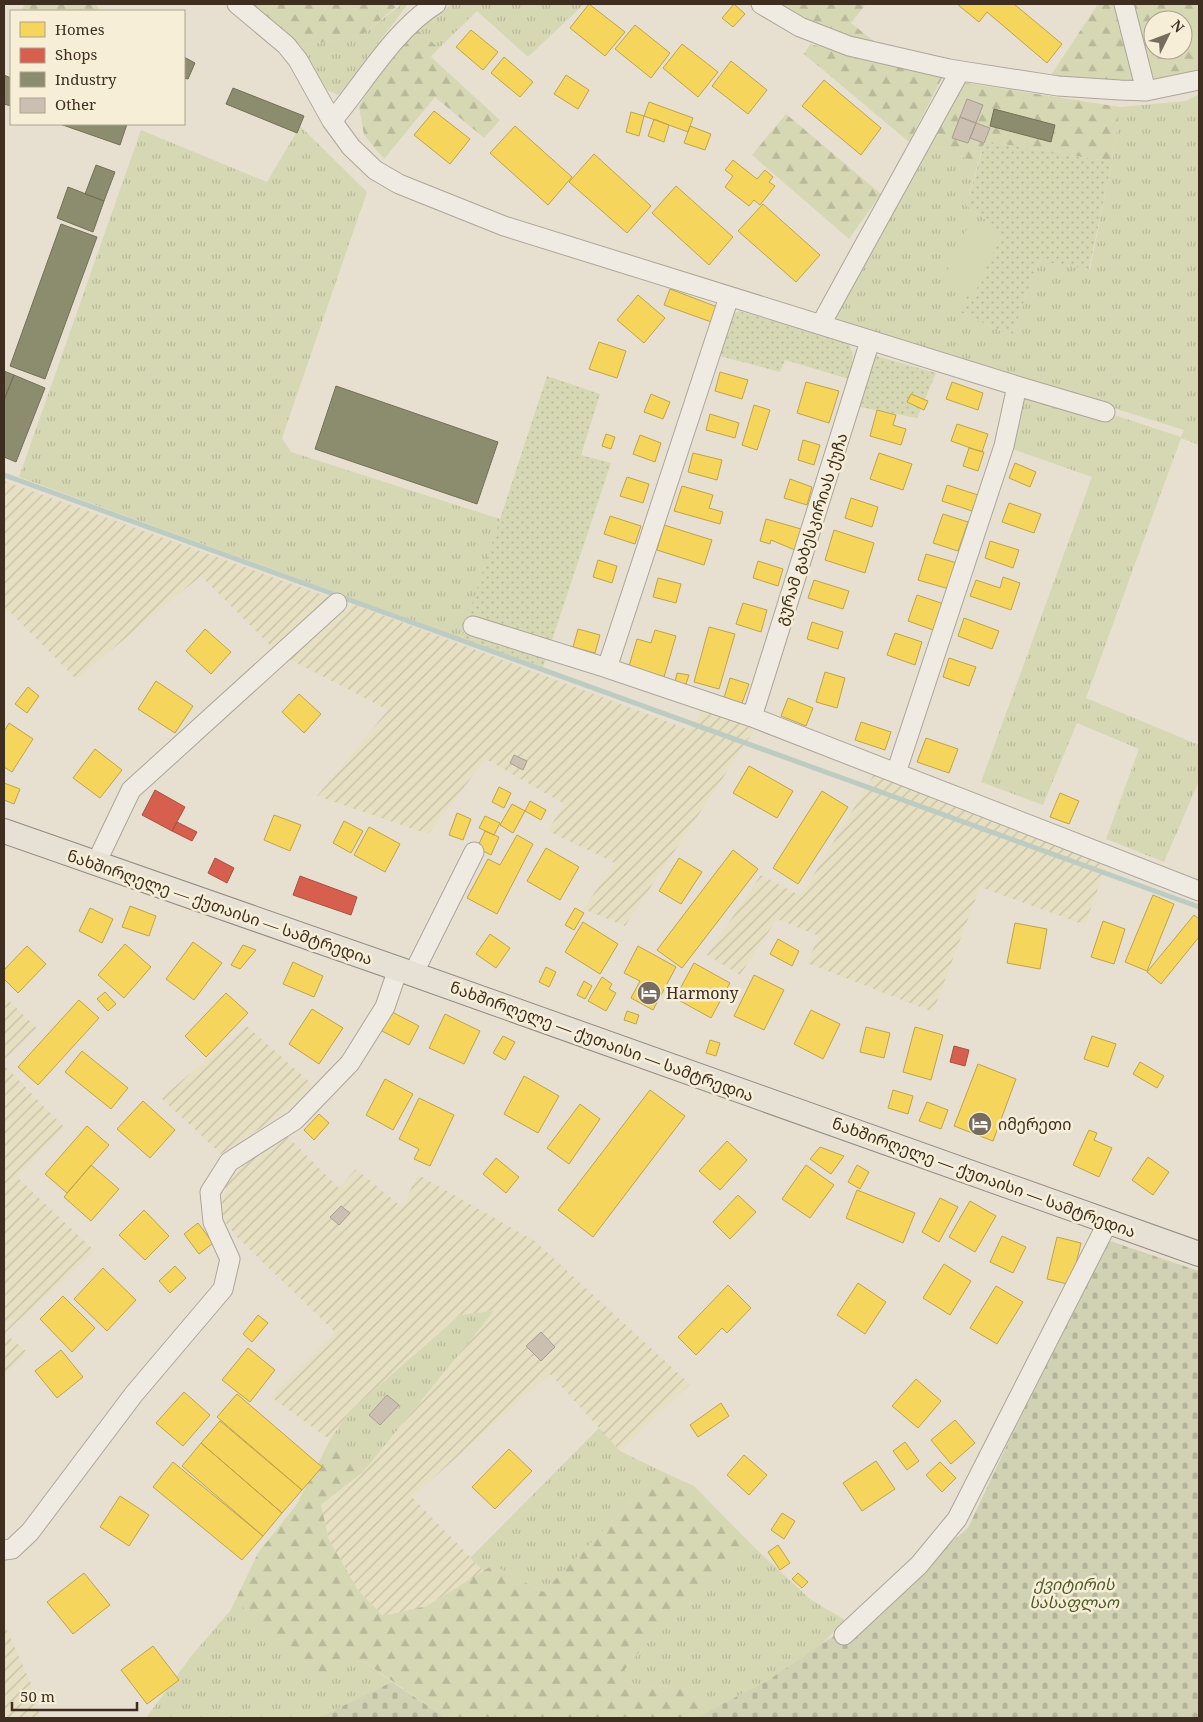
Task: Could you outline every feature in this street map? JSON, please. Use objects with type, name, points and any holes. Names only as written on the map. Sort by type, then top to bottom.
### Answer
[{"type":"main road","name":"ნახშირღელე — ქუთაისი — სამტრედია","points":[[4,831],[405,971],[1199,1254]]},
{"type":"street","points":[[237,4],[286,44],[298,60],[332,121],[351,147],[375,170],[424,195],[504,226],[821,324],[870,341],[1105,412]]},
{"type":"street","points":[[332,121],[358,91],[398,36],[418,15],[436,4]]},
{"type":"street","points":[[761,4],[800,28],[849,46],[960,71],[1058,86],[1146,91],[1199,80]]},
{"type":"street","points":[[1124,4],[1146,91]]},
{"type":"street","points":[[821,324],[960,71]]},
{"type":"street","points":[[608,668],[729,297]]},
{"type":"street","name":"გურამ გაბესკირიას ქუჩა","points":[[752,717],[870,341]]},
{"type":"street","points":[[896,772],[1004,446],[1017,386]]},
{"type":"street","points":[[96,864],[131,790],[337,603]]},
{"type":"street","points":[[472,626],[608,668],[752,717],[1199,890]]},
{"type":"street","points":[[4,1550],[12,1550],[30,1532],[134,1394],[223,1289],[230,1259],[213,1222],[210,1192],[229,1162],[295,1120],[350,1063],[385,1007],[474,852]]},
{"type":"street","points":[[844,1635],[919,1565],[957,1519],[1108,1222]]},
{"type":"shaded area","points":[[4,481],[334,599],[275,650],[201,576],[76,679],[9,611],[4,615]]},
{"type":"shaded area","points":[[353,604],[690,730],[704,708],[755,729],[625,926],[583,909],[615,863],[548,831],[564,804],[486,759],[428,834],[317,796],[388,710],[289,659]]},
{"type":"shaded area","points":[[876,771],[1108,860],[1085,925],[980,887],[933,1012],[807,963],[819,936],[777,919],[740,975],[707,955],[761,875],[801,896]]},
{"type":"shaded area","points":[[4,996],[37,1028],[4,1060]]},
{"type":"shaded area","points":[[247,1026],[313,1085],[278,1117],[221,1154],[161,1098]]},
{"type":"shaded area","points":[[4,1065],[64,1127],[17,1177],[95,1251],[5,1333],[27,1352],[4,1375]]},
{"type":"shaded area","points":[[286,1135],[339,1188],[356,1169],[403,1208],[417,1174],[535,1241],[690,1384],[620,1451],[550,1374],[412,1497],[484,1571],[427,1606],[383,1616],[358,1590],[329,1540],[321,1506],[363,1472],[494,1311],[460,1315],[349,1412],[330,1440],[271,1397],[335,1332],[237,1237],[219,1214],[227,1181],[240,1168]]},
{"type":"shaded area","points":[[4,1623],[36,1695],[40,1718],[4,1718]]},
{"type":"green space","points":[[25,4],[96,4],[99,10],[22,10]]},
{"type":"green space","points":[[249,4],[392,4],[396,7],[363,34],[328,42],[298,45]]},
{"type":"green space","points":[[402,4],[408,4],[360,67],[347,89],[338,95],[327,90],[298,45],[328,42],[363,34]]},
{"type":"green space","points":[[453,4],[584,4],[528,57],[477,11],[439,48],[416,29],[433,15]]},
{"type":"green space","points":[[777,4],[866,4],[851,23],[881,47],[810,25]]},
{"type":"green space","points":[[1098,4],[1199,4],[1199,69],[1182,76],[1164,80],[1126,83],[1049,78]]},
{"type":"green space","points":[[416,29],[439,48],[431,57],[500,120],[484,138],[435,97],[384,159],[364,135],[359,106],[369,89]]},
{"type":"green space","points":[[810,44],[943,76],[909,142],[804,54]]},
{"type":"green space","points":[[960,82],[1120,107],[1112,162],[985,141],[978,163],[930,144]]},
{"type":"green space","points":[[1199,94],[1199,445],[1181,438],[1086,698],[1199,745],[1199,781],[1164,862],[1106,839],[1139,749],[1077,723],[1043,805],[981,782],[1092,477],[1004,446],[1017,386],[1181,437],[1184,430],[830,320],[930,144],[978,163],[966,206],[995,226],[960,312],[1012,336],[1038,261],[1090,269],[1112,162],[1120,107],[1186,101]]},
{"type":"green space","points":[[786,114],[881,194],[849,239],[752,155]]},
{"type":"green space","points":[[300,126],[367,192],[282,438],[291,452],[500,519],[472,613],[461,638],[19,477],[141,130],[267,182]]},
{"type":"green space","points":[[985,141],[1112,162],[1089,269],[1038,261],[1012,336],[960,312],[995,226],[966,206]]},
{"type":"green space","points":[[971,220],[1002,234],[973,297],[942,282]]},
{"type":"green space","points":[[739,311],[849,343],[853,356],[849,379],[785,360],[780,372],[716,355],[729,316]]},
{"type":"green space","points":[[876,356],[936,373],[917,418],[860,407]]},
{"type":"green space","points":[[547,376],[600,394],[581,455],[611,463],[543,667],[461,638]]},
{"type":"green space","name":"ქვიტირის სასაფლაო","points":[[1104,1239],[1199,1271],[1199,1718],[696,1718],[770,1679],[875,1608],[968,1528]]},
{"type":"green space","points":[[494,1311],[363,1472],[330,1440],[349,1412],[460,1315]]},
{"type":"green space","points":[[599,1428],[620,1451],[661,1471],[543,1592],[493,1565],[484,1571],[470,1558]]},
{"type":"green space","points":[[330,1440],[363,1472],[321,1505],[329,1540],[358,1590],[383,1616],[427,1606],[493,1565],[543,1592],[661,1471],[694,1486],[754,1547],[647,1643],[618,1678],[642,1687],[678,1686],[702,1703],[708,1712],[696,1718],[446,1718],[360,1659],[321,1677],[251,1616],[236,1599],[258,1553],[297,1504]]},
{"type":"green space","points":[[754,1547],[810,1599],[845,1620],[822,1644],[770,1679],[708,1712],[702,1703],[678,1686],[642,1687],[618,1678],[647,1643]]},
{"type":"green space","points":[[236,1599],[251,1616],[360,1659],[392,1682],[318,1718],[146,1718],[192,1655],[230,1611]]},
{"type":"green space","points":[[392,1682],[446,1718],[318,1718]]},
{"type":"building: Homes","points":[[589,4],[625,32],[605,56],[570,28]]},
{"type":"building: Homes","points":[[734,4],[745,14],[733,27],[722,18]]},
{"type":"building: Homes","points":[[957,4],[1014,4],[1062,44],[1047,63],[987,12],[979,22]]},
{"type":"building: Homes","points":[[635,25],[670,53],[651,78],[615,49]]},
{"type":"building: Homes","points":[[471,30],[498,52],[483,70],[456,47]]},
{"type":"building: Homes","points":[[682,44],[718,72],[698,97],[663,68]]},
{"type":"building: Homes","points":[[504,57],[533,82],[520,97],[491,73]]},
{"type":"building: Homes","points":[[731,61],[767,90],[748,114],[712,86]]},
{"type":"building: Homes","points":[[566,75],[589,90],[578,109],[554,94]]},
{"type":"building: Homes","points":[[824,80],[881,128],[861,155],[802,106]]},
{"type":"building: Homes","points":[[649,102],[693,118],[688,132],[644,116]]},
{"type":"building: Homes","points":[[434,111],[470,139],[450,164],[414,135]]},
{"type":"building: Homes","points":[[631,112],[644,116],[639,136],[626,132]]},
{"type":"building: Homes","points":[[654,119],[669,125],[664,142],[648,136]]},
{"type":"building: Homes","points":[[515,126],[572,177],[548,205],[490,153]]},
{"type":"building: Homes","points":[[690,126],[711,134],[705,150],[684,143]]},
{"type":"building: Homes","points":[[594,154],[651,206],[627,233],[569,182]]},
{"type":"building: Homes","points":[[733,160],[757,179],[765,170],[773,177],[769,182],[775,186],[760,205],[754,200],[749,206],[725,187],[733,176],[725,170]]},
{"type":"building: Homes","points":[[676,186],[733,237],[709,265],[652,213]]},
{"type":"building: Homes","points":[[763,204],[820,255],[796,282],[738,231]]},
{"type":"building: Homes","points":[[670,289],[720,308],[714,323],[664,305]]},
{"type":"building: Homes","points":[[638,295],[665,318],[644,343],[617,320]]},
{"type":"building: Homes","points":[[599,342],[626,351],[617,378],[589,369]]},
{"type":"building: Homes","points":[[720,372],[748,380],[742,399],[715,391]]},
{"type":"building: Homes","points":[[806,382],[839,391],[829,423],[797,413]]},
{"type":"building: Homes","points":[[952,382],[983,393],[978,410],[946,399]]},
{"type":"building: Homes","points":[[651,394],[670,402],[663,419],[644,412]]},
{"type":"building: Homes","points":[[911,394],[928,401],[924,410],[907,402]]},
{"type":"building: Homes","points":[[754,405],[770,410],[757,450],[742,445]]},
{"type":"building: Homes","points":[[877,410],[896,415],[893,425],[906,429],[901,445],[870,436]]},
{"type":"building: Homes","points":[[710,414],[739,423],[735,438],[706,430]]},
{"type":"building: Homes","points":[[957,424],[988,434],[982,452],[951,441]]},
{"type":"building: Homes","points":[[606,434],[615,437],[611,449],[602,446]]},
{"type":"building: Homes","points":[[640,435],[661,443],[655,462],[633,454]]},
{"type":"building: Homes","points":[[803,440],[820,445],[814,465],[798,460]]},
{"type":"building: Homes","points":[[969,448],[984,452],[978,471],[963,466]]},
{"type":"building: Homes","points":[[693,453],[722,460],[717,480],[688,472]]},
{"type":"building: Homes","points":[[879,453],[912,464],[903,490],[870,479]]},
{"type":"building: Homes","points":[[1015,463],[1036,472],[1030,487],[1009,478]]},
{"type":"building: Homes","points":[[627,477],[649,484],[643,503],[620,496]]},
{"type":"building: Homes","points":[[790,479],[812,487],[807,505],[784,498]]},
{"type":"building: Homes","points":[[947,485],[978,495],[972,511],[942,501]]},
{"type":"building: Homes","points":[[682,486],[713,495],[709,508],[723,512],[720,524],[674,511]]},
{"type":"building: Homes","points":[[851,498],[878,507],[872,527],[845,518]]},
{"type":"building: Homes","points":[[1009,503],[1041,514],[1034,533],[1002,522]]},
{"type":"building: Homes","points":[[943,514],[968,522],[958,551],[933,543]]},
{"type":"building: Homes","points":[[610,516],[641,526],[635,544],[604,534]]},
{"type":"building: Homes","points":[[766,519],[801,529],[795,550],[771,540],[770,544],[760,541]]},
{"type":"building: Homes","points":[[664,525],[712,540],[704,565],[657,550]]},
{"type":"building: Homes","points":[[834,530],[874,543],[865,573],[825,560]]},
{"type":"building: Homes","points":[[990,541],[1019,550],[1013,568],[985,558]]},
{"type":"building: Homes","points":[[926,554],[957,563],[949,589],[918,580]]},
{"type":"building: Homes","points":[[598,560],[617,566],[612,583],[593,577]]},
{"type":"building: Homes","points":[[758,561],[783,569],[778,586],[753,578]]},
{"type":"building: Homes","points":[[1003,577],[1020,583],[1011,610],[970,596],[976,580],[1000,588]]},
{"type":"building: Homes","points":[[658,578],[681,584],[676,603],[653,597]]},
{"type":"building: Homes","points":[[814,580],[849,591],[843,609],[808,598]]},
{"type":"building: Homes","points":[[917,595],[944,604],[936,631],[908,621]]},
{"type":"building: Homes","points":[[743,603],[767,610],[761,632],[736,624]]},
{"type":"building: Homes","points":[[964,618],[999,631],[992,649],[958,636]]},
{"type":"building: Homes","points":[[812,622],[843,632],[838,649],[807,639]]},
{"type":"building: Homes","points":[[709,627],[735,634],[719,689],[694,682]]},
{"type":"building: Homes","points":[[205,629],[231,652],[211,674],[186,651]]},
{"type":"building: Homes","points":[[578,629],[600,635],[595,653],[573,647]]},
{"type":"building: Homes","points":[[655,630],[676,636],[664,677],[629,666],[637,639],[651,643]]},
{"type":"building: Homes","points":[[895,633],[922,642],[915,665],[887,655]]},
{"type":"building: Homes","points":[[949,658],[976,667],[969,686],[943,677]]},
{"type":"building: Homes","points":[[825,672],[845,678],[837,708],[816,702]]},
{"type":"building: Homes","points":[[677,673],[689,675],[686,684],[675,682]]},
{"type":"building: Homes","points":[[730,678],[749,684],[742,703],[724,698]]},
{"type":"building: Homes","points":[[156,681],[193,706],[175,733],[138,709]]},
{"type":"building: Homes","points":[[28,687],[39,696],[27,713],[15,704]]},
{"type":"building: Homes","points":[[299,694],[321,714],[304,733],[282,712]]},
{"type":"building: Homes","points":[[788,698],[813,708],[806,726],[781,716]]},
{"type":"building: Homes","points":[[861,722],[891,732],[885,750],[855,740]]},
{"type":"building: Homes","points":[[9,723],[33,739],[12,772],[4,767],[4,732]]},
{"type":"building: Homes","points":[[926,738],[958,749],[949,773],[917,762]]},
{"type":"building: Homes","points":[[95,749],[122,770],[100,798],[73,778]]},
{"type":"building: Homes","points":[[749,766],[793,791],[777,818],[733,793]]},
{"type":"building: Homes","points":[[4,783],[20,789],[14,804],[4,800]]},
{"type":"building: Homes","points":[[499,787],[511,793],[504,808],[492,802]]},
{"type":"building: Homes","points":[[822,791],[848,807],[798,884],[773,868]]},
{"type":"building: Homes","points":[[1060,793],[1079,801],[1069,824],[1050,817]]},
{"type":"building: Homes","points":[[530,801],[546,810],[541,820],[525,811]]},
{"type":"building: Homes","points":[[512,804],[525,811],[513,833],[500,825]]},
{"type":"building: Homes","points":[[457,813],[471,819],[463,840],[449,835]]},
{"type":"building: Homes","points":[[274,815],[301,825],[290,851],[264,840]]},
{"type":"building: Homes","points":[[485,816],[500,823],[494,835],[479,828]]},
{"type":"building: Homes","points":[[344,821],[363,831],[351,853],[333,843]]},
{"type":"building: Homes","points":[[369,827],[400,844],[385,872],[354,855]]},
{"type":"building: Homes","points":[[485,831],[499,837],[491,855],[477,848]]},
{"type":"building: Homes","points":[[517,835],[533,844],[497,914],[467,898],[488,859],[500,865]]},
{"type":"building: Homes","points":[[546,848],[579,867],[560,900],[527,881]]},
{"type":"building: Homes","points":[[733,850],[758,869],[682,968],[657,950]]},
{"type":"building: Homes","points":[[679,858],[702,872],[681,904],[659,891]]},
{"type":"building: Homes","points":[[1153,895],[1174,904],[1147,971],[1125,962]]},
{"type":"building: Homes","points":[[130,906],[156,916],[149,936],[122,927]]},
{"type":"building: Homes","points":[[90,908],[113,919],[102,943],[79,931]]},
{"type":"building: Homes","points":[[575,908],[584,913],[574,930],[565,925]]},
{"type":"building: Homes","points":[[1194,915],[1199,919],[1199,937],[1161,984],[1147,972]]},
{"type":"building: Homes","points":[[1103,921],[1125,929],[1114,964],[1091,957]]},
{"type":"building: Homes","points":[[583,922],[618,944],[600,974],[565,952]]},
{"type":"building: Homes","points":[[1015,923],[1047,929],[1040,969],[1007,963]]},
{"type":"building: Homes","points":[[490,934],[510,948],[496,968],[476,954]]},
{"type":"building: Homes","points":[[778,939],[799,951],[792,966],[770,954]]},
{"type":"building: Homes","points":[[193,942],[222,963],[194,1000],[166,979]]},
{"type":"building: Homes","points":[[125,944],[151,967],[124,998],[98,975]]},
{"type":"building: Homes","points":[[243,945],[256,950],[240,969],[231,965]]},
{"type":"building: Homes","points":[[27,946],[46,964],[18,993],[4,979],[4,970]]},
{"type":"building: Homes","points":[[638,946],[676,967],[653,1010],[631,998],[640,981],[624,973]]},
{"type":"building: Homes","points":[[293,962],[323,976],[314,997],[283,984]]},
{"type":"building: Homes","points":[[694,963],[730,983],[711,1018],[675,998]]},
{"type":"building: Homes","points":[[546,967],[556,972],[549,987],[539,982]]},
{"type":"building: Homes","points":[[754,975],[784,990],[764,1030],[734,1016]]},
{"type":"building: Homes","points":[[602,977],[612,984],[609,989],[616,993],[606,1011],[588,1001]]},
{"type":"building: Homes","points":[[584,981],[592,986],[585,999],[577,995]]},
{"type":"building: Homes","points":[[105,992],[116,1004],[108,1011],[97,999]]},
{"type":"building: Homes","points":[[226,993],[248,1013],[206,1057],[185,1036]]},
{"type":"building: Homes","points":[[79,1000],[99,1018],[38,1085],[18,1067]]},
{"type":"building: Homes","points":[[312,1009],[343,1028],[319,1064],[289,1044]]},
{"type":"building: Homes","points":[[811,1010],[840,1024],[823,1059],[794,1044]]},
{"type":"building: Homes","points":[[627,1011],[639,1015],[636,1024],[624,1020]]},
{"type":"building: Homes","points":[[392,1012],[419,1026],[409,1045],[382,1031]]},
{"type":"building: Homes","points":[[445,1014],[480,1031],[464,1064],[429,1048]]},
{"type":"building: Homes","points":[[866,1027],[890,1033],[884,1058],[860,1052]]},
{"type":"building: Homes","points":[[915,1027],[943,1035],[931,1080],[903,1072]]},
{"type":"building: Homes","points":[[503,1036],[515,1042],[505,1060],[493,1053]]},
{"type":"building: Homes","points":[[1092,1036],[1116,1044],[1108,1067],[1084,1059]]},
{"type":"building: Homes","points":[[710,1040],[720,1043],[716,1056],[706,1053]]},
{"type":"building: Homes","points":[[82,1051],[128,1088],[111,1109],[65,1072]]},
{"type":"building: Homes","points":[[1140,1062],[1164,1076],[1157,1088],[1133,1074]]},
{"type":"building: Homes","points":[[978,1064],[1016,1079],[993,1141],[954,1126]]},
{"type":"building: Homes","points":[[524,1076],[559,1096],[538,1133],[504,1114]]},
{"type":"building: Homes","points":[[385,1079],[413,1094],[393,1130],[366,1115]]},
{"type":"building: Homes","points":[[650,1090],[685,1116],[593,1237],[558,1210]]},
{"type":"building: Homes","points":[[893,1090],[913,1096],[908,1114],[888,1108]]},
{"type":"building: Homes","points":[[419,1098],[454,1115],[430,1166],[414,1159],[419,1149],[399,1139]]},
{"type":"building: Homes","points":[[143,1101],[175,1130],[150,1158],[117,1129]]},
{"type":"building: Homes","points":[[927,1102],[948,1110],[941,1129],[919,1121]]},
{"type":"building: Homes","points":[[580,1104],[600,1119],[569,1164],[547,1148]]},
{"type":"building: Homes","points":[[319,1114],[329,1123],[314,1140],[304,1130]]},
{"type":"building: Homes","points":[[87,1126],[109,1145],[67,1193],[45,1174]]},
{"type":"building: Homes","points":[[1089,1130],[1097,1133],[1094,1140],[1112,1148],[1099,1177],[1073,1165]]},
{"type":"building: Homes","points":[[727,1141],[747,1160],[720,1190],[699,1171]]},
{"type":"building: Homes","points":[[820,1147],[844,1156],[831,1174],[810,1159]]},
{"type":"building: Homes","points":[[1148,1157],[1169,1172],[1153,1195],[1132,1180]]},
{"type":"building: Homes","points":[[496,1158],[519,1177],[506,1193],[483,1174]]},
{"type":"building: Homes","points":[[91,1165],[119,1189],[91,1221],[64,1197]]},
{"type":"building: Homes","points":[[806,1165],[834,1185],[810,1218],[782,1199]]},
{"type":"building: Homes","points":[[857,1165],[869,1172],[860,1189],[848,1182]]},
{"type":"building: Homes","points":[[857,1190],[915,1213],[903,1243],[846,1218]]},
{"type":"building: Homes","points":[[738,1195],[756,1212],[730,1239],[713,1222]]},
{"type":"building: Homes","points":[[940,1198],[958,1207],[939,1242],[922,1232]]},
{"type":"building: Homes","points":[[970,1201],[996,1216],[975,1252],[949,1237]]},
{"type":"building: Homes","points":[[144,1210],[169,1236],[145,1260],[119,1235]]},
{"type":"building: Homes","points":[[198,1223],[213,1243],[199,1254],[184,1234]]},
{"type":"building: Homes","points":[[1002,1236],[1026,1247],[1013,1273],[990,1262]]},
{"type":"building: Homes","points":[[1057,1237],[1081,1243],[1071,1285],[1047,1279]]},
{"type":"building: Homes","points":[[944,1264],[971,1281],[950,1315],[923,1298]]},
{"type":"building: Homes","points":[[175,1266],[186,1278],[170,1293],[159,1281]]},
{"type":"building: Homes","points":[[103,1268],[136,1300],[107,1331],[74,1299]]},
{"type":"building: Homes","points":[[858,1283],[886,1302],[865,1334],[837,1315]]},
{"type":"building: Homes","points":[[728,1285],[751,1308],[727,1333],[722,1328],[696,1355],[678,1337]]},
{"type":"building: Homes","points":[[996,1286],[1023,1302],[997,1344],[970,1328]]},
{"type":"building: Homes","points":[[63,1296],[95,1328],[72,1352],[40,1319]]},
{"type":"building: Homes","points":[[258,1315],[268,1323],[252,1342],[243,1334]]},
{"type":"building: Homes","points":[[248,1348],[275,1370],[250,1402],[222,1380]]},
{"type":"building: Homes","points":[[61,1350],[83,1377],[57,1398],[35,1371]]},
{"type":"building: Homes","points":[[916,1379],[941,1401],[918,1428],[892,1406]]},
{"type":"building: Homes","points":[[184,1392],[210,1415],[183,1446],[156,1423]]},
{"type":"building: Homes","points":[[237,1394],[322,1467],[302,1490],[217,1417]]},
{"type":"building: Homes","points":[[721,1403],[729,1416],[698,1437],[690,1425]]},
{"type":"building: Homes","points":[[955,1420],[975,1443],[951,1464],[931,1440]]},
{"type":"building: Homes","points":[[220,1421],[302,1490],[282,1513],[201,1443]]},
{"type":"building: Homes","points":[[905,1442],[919,1461],[907,1470],[893,1451]]},
{"type":"building: Homes","points":[[201,1443],[282,1513],[263,1536],[182,1466]]},
{"type":"building: Homes","points":[[509,1449],[532,1471],[495,1509],[472,1487]]},
{"type":"building: Homes","points":[[744,1455],[767,1475],[749,1495],[727,1475]]},
{"type":"building: Homes","points":[[876,1461],[895,1489],[862,1511],[843,1483]]},
{"type":"building: Homes","points":[[173,1462],[263,1536],[242,1560],[153,1487]]},
{"type":"building: Homes","points":[[940,1462],[956,1478],[942,1492],[926,1475]]},
{"type":"building: Homes","points":[[120,1496],[149,1515],[129,1546],[100,1527]]},
{"type":"building: Homes","points":[[782,1513],[795,1521],[784,1539],[771,1530]]},
{"type":"building: Homes","points":[[778,1545],[790,1563],[780,1570],[768,1552]]},
{"type":"building: Homes","points":[[84,1573],[110,1605],[73,1634],[47,1602]]},
{"type":"building: Homes","points":[[798,1573],[808,1582],[802,1588],[792,1579]]},
{"type":"building: Homes","points":[[153,1646],[179,1680],[147,1704],[121,1670]]},
{"type":"building: Shops","points":[[155,790],[185,807],[172,831],[142,815]]},
{"type":"building: Shops","points":[[177,822],[197,832],[192,841],[172,831]]},
{"type":"building: Shops","points":[[215,858],[234,868],[227,883],[208,873]]},
{"type":"building: Shops","points":[[300,876],[357,897],[351,915],[293,895]]},
{"type":"building: Shops","points":[[954,1046],[969,1050],[965,1066],[950,1062]]},
{"type":"building: Industry","points":[[185,58],[195,63],[188,79],[185,78]]},
{"type":"building: Industry","points":[[4,75],[10,78],[10,106],[4,104]]},
{"type":"building: Industry","points":[[233,88],[304,116],[297,133],[226,104]]},
{"type":"building: Industry","points":[[994,109],[1055,125],[1051,142],[990,126]]},
{"type":"building: Industry","points":[[63,125],[127,125],[120,145]]},
{"type":"building: Industry","points":[[96,165],[115,172],[104,201],[85,194]]},
{"type":"building: Industry","points":[[68,187],[104,201],[93,232],[57,218]]},
{"type":"building: Industry","points":[[61,224],[97,237],[45,379],[10,366]]},
{"type":"building: Industry","points":[[4,371],[14,375],[4,400]]},
{"type":"building: Industry","points":[[14,375],[45,388],[16,462],[4,457],[4,400]]},
{"type":"building: Industry","points":[[336,386],[498,442],[477,504],[315,449]]},
{"type":"building: Other","points":[[967,99],[983,105],[976,123],[960,117]]},
{"type":"building: Other","points":[[960,117],[976,123],[968,143],[952,138]]},
{"type":"building: Other","points":[[976,123],[990,128],[984,143],[970,138]]},
{"type":"building: Other","points":[[514,755],[527,761],[523,770],[510,763]]},
{"type":"building: Other","points":[[341,1206],[350,1213],[339,1225],[330,1217]]},
{"type":"building: Other","points":[[541,1332],[555,1347],[541,1361],[526,1346]]},
{"type":"building: Other","points":[[387,1395],[399,1405],[380,1425],[369,1415]]},
{"type":"waterway","points":[[4,475],[1199,907]]},
{"type":"place","name":"Harmony","points":[[649,993]]},
{"type":"place","name":"იმერეთი","points":[[980,1124]]}]
